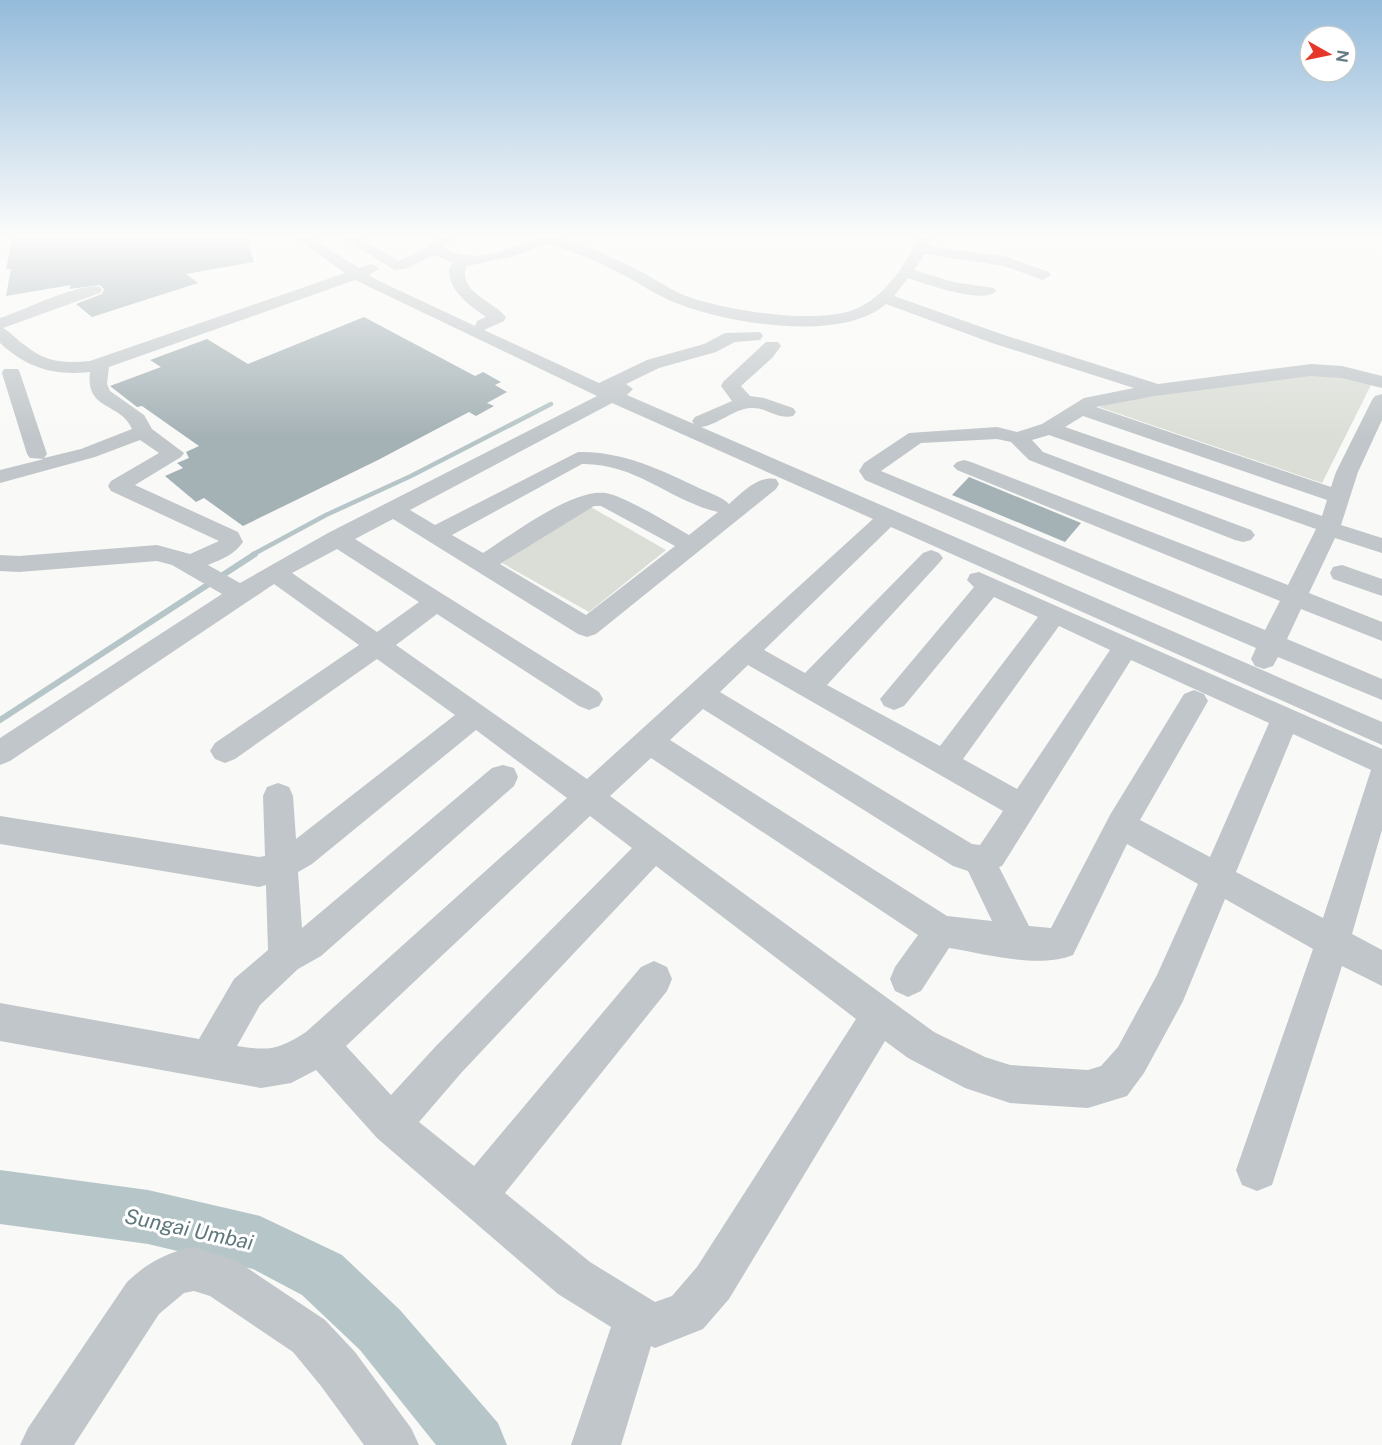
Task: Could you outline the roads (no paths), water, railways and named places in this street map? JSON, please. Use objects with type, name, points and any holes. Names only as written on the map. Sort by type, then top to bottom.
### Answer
[{"type":"street","points":[[0,324],[33,313],[52,303]]},
{"type":"street","points":[[38,454],[6,375],[39,364],[63,368],[100,364],[272,303]]},
{"type":"street","points":[[408,303],[554,387]]},
{"type":"street","points":[[414,303],[609,392],[768,484],[1263,661],[1382,690]]},
{"type":"street","points":[[429,303],[483,325],[609,392],[879,524],[931,558],[1382,762]]},
{"type":"street","points":[[480,303],[498,317],[483,325]]},
{"type":"street","points":[[695,303],[725,311],[782,319],[832,320],[864,312],[875,303]]},
{"type":"street","points":[[901,303],[998,339],[1086,365],[1155,390]]},
{"type":"street","points":[[0,333],[39,364]]},
{"type":"street","points":[[0,753],[236,592],[609,392],[653,364],[710,348],[731,337],[754,336]]},
{"type":"street","points":[[742,402],[730,389],[731,383],[766,354],[772,346]]},
{"type":"street","points":[[100,364],[98,384],[101,394],[136,419],[143,432],[174,453],[119,486],[230,537],[231,543],[224,549],[192,566]]},
{"type":"street","points":[[1382,382],[1342,372],[1311,370],[1155,390],[1101,399],[1080,408],[1049,428],[1008,435],[916,437],[871,467],[873,474],[1065,556],[1263,661],[1382,734]]},
{"type":"street","points":[[609,392],[702,421],[1263,661],[1382,715]]},
{"type":"street","points":[[1263,661],[1329,527],[1347,472],[1382,400]]},
{"type":"street","points":[[702,421],[742,402],[757,402],[786,412]]},
{"type":"street","points":[[1080,408],[1339,497]]},
{"type":"street","points":[[1049,428],[1382,546]]},
{"type":"street","points":[[0,477],[88,453],[143,432]]},
{"type":"street","points":[[931,500],[964,466],[1008,435]]},
{"type":"street","points":[[1008,435],[1035,456],[1243,535]]},
{"type":"street","points":[[435,535],[578,458],[595,456],[616,460],[719,506]]},
{"type":"street","points":[[594,499],[595,456]]},
{"type":"street","points":[[964,466],[1382,632]]},
{"type":"street","points":[[393,509],[587,628],[768,484]]},
{"type":"street","points":[[1065,556],[1118,488]]},
{"type":"street","points":[[483,564],[580,502],[594,499],[606,500],[691,545]]},
{"type":"street","points":[[0,1022],[261,1069],[291,1064],[319,1045],[649,742],[879,524]]},
{"type":"street","points":[[336,538],[589,699]]},
{"type":"street","points":[[0,544],[10,564],[158,553],[192,566],[236,592]]},
{"type":"street","points":[[808,687],[931,558]]},
{"type":"street","points":[[274,572],[588,796],[921,1044],[978,1074],[1010,1084],[1088,1089],[1113,1082],[1131,1060],[1170,987],[1285,718]]},
{"type":"street","points":[[1342,573],[1382,588]]},
{"type":"street","points":[[894,699],[990,585]]},
{"type":"street","points":[[225,751],[435,603]]},
{"type":"street","points":[[944,763],[1054,614]]},
{"type":"street","points":[[701,694],[964,856],[979,860],[991,856],[1126,646]]},
{"type":"street","points":[[746,652],[1022,807]]},
{"type":"street","points":[[649,742],[941,931],[1044,945],[1061,943],[1121,825],[1194,701]]},
{"type":"street","points":[[0,830],[259,872],[280,866],[301,854],[475,715]]},
{"type":"street","points":[[208,1060],[247,992],[286,957],[309,944],[503,777]]},
{"type":"street","points":[[1257,1170],[1333,941],[1382,777]]},
{"type":"street","points":[[278,796],[286,957]]},
{"type":"street","points":[[1121,825],[1382,969]]},
{"type":"street","points":[[390,1124],[449,1059],[655,846]]},
{"type":"street","points":[[979,860],[1019,942]]},
{"type":"street","points":[[908,979],[941,931]]},
{"type":"street","points":[[476,1196],[654,979]]},
{"type":"street","points":[[319,1045],[390,1124],[574,1278],[637,1317],[655,1325],[687,1313],[713,1283],[881,1014]]},
{"type":"street","points":[[45,1445],[143,1298],[161,1281],[178,1272],[194,1269],[221,1277],[309,1336],[338,1369],[394,1445]]},
{"type":"street","points":[[596,1445],[637,1317]]},
{"type":"waterway","points":[[252,555],[326,515],[411,476],[551,404]]},
{"type":"waterway","points":[[0,720],[255,554]]},
{"type":"waterway","name":"Sungai Umbai","points":[[0,1197],[148,1217],[260,1243],[322,1275],[380,1330],[476,1445]]}]
